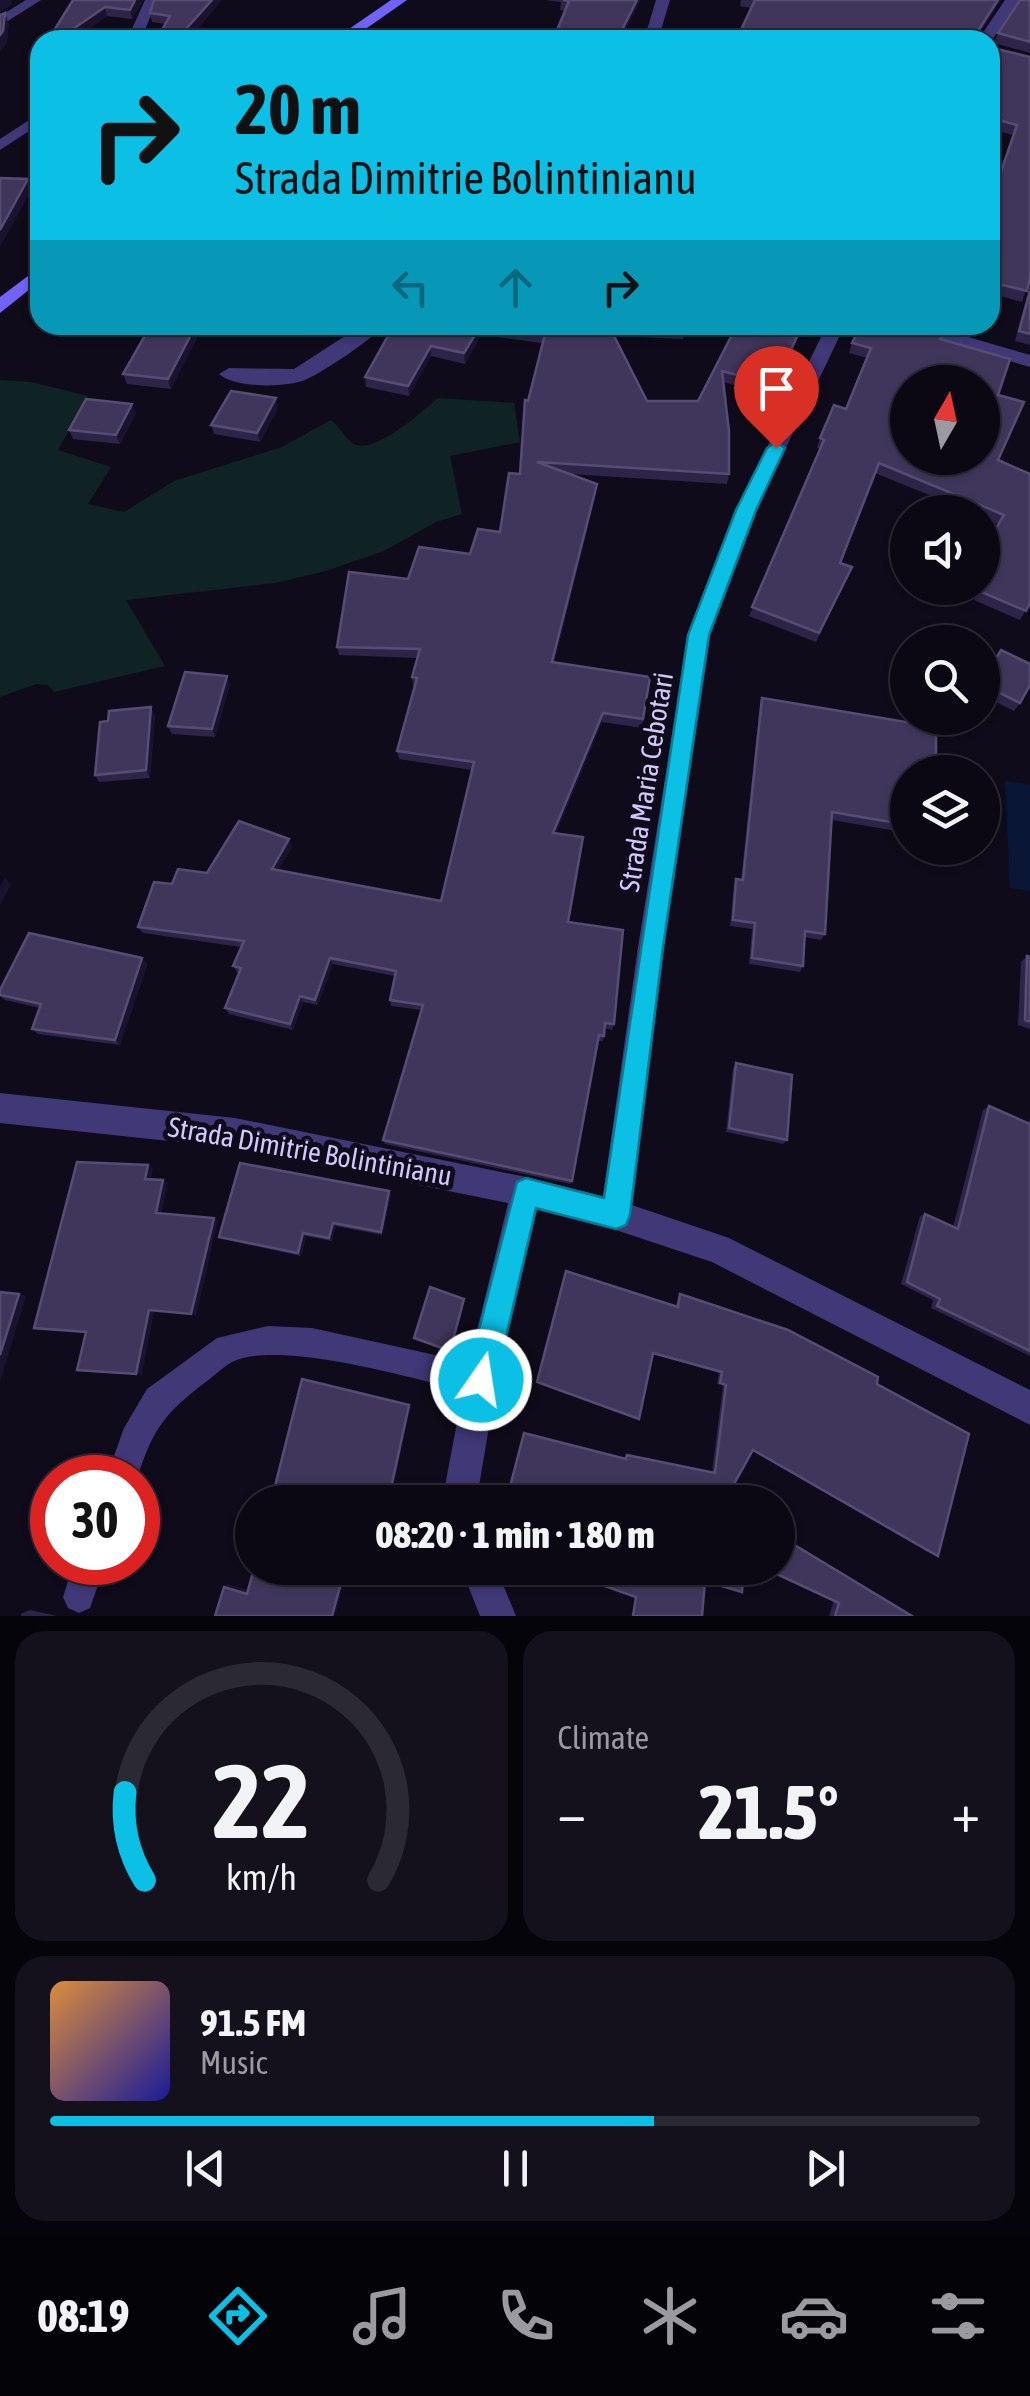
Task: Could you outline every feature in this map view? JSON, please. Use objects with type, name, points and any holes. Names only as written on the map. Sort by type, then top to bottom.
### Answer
[{"type":"main road","points":[[355,30],[400,0]]},
{"type":"main road","points":[[0,307],[30,281]]},
{"type":"street","points":[[654,30],[663,0]]},
{"type":"street","points":[[992,30],[1012,0]]},
{"type":"street","points":[[229,374],[277,378],[299,375],[359,335]]},
{"type":"street","name":"Strada Maria Cebotari","points":[[616,1215],[651,947],[699,635],[746,510],[831,335]]},
{"type":"street","points":[[940,335],[1030,361]]},
{"type":"street","name":"Strada Dimitrie Bolintinianu","points":[[0,1108],[235,1133],[526,1192],[616,1215],[718,1249],[1030,1408]]},
{"type":"street","points":[[462,1485],[481,1380],[526,1192]]},
{"type":"street","points":[[486,1585],[498,1616]]},
{"type":"lane","points":[[0,22],[35,0]]},
{"type":"lane","points":[[138,30],[151,0]]},
{"type":"lane","points":[[0,146],[30,124]]},
{"type":"lane","points":[[129,1455],[158,1400],[227,1348],[268,1340],[312,1343],[481,1380]]},
{"type":"lane","points":[[79,1597],[83,1585]]},
{"type":"green space","points":[[0,380],[31,382],[88,396],[58,450],[111,467],[88,504],[124,512],[174,481],[282,447],[331,420],[354,444],[373,443],[398,430],[438,398],[514,403],[520,442],[450,456],[462,514],[436,522],[384,551],[275,583],[126,600],[165,666],[54,692],[48,685],[36,684],[0,697]]},
{"type":"water","points":[[1005,781],[1030,785],[1030,891],[1010,888]]},
{"type":"building","points":[[73,0],[135,0],[130,10],[105,7],[72,30],[54,30]]},
{"type":"building","points":[[154,0],[212,0],[185,30],[162,30],[170,16],[150,13]]},
{"type":"building","points":[[563,0],[637,0],[622,30],[557,30],[569,1]]},
{"type":"building","points":[[755,0],[998,0],[979,30],[741,30]]},
{"type":"building","points":[[1020,0],[1030,0],[1030,42],[1000,34]]},
{"type":"building","points":[[5,13],[3,31],[0,35],[0,15]]},
{"type":"building","points":[[1000,50],[1030,57],[1027,291],[1000,284],[1000,174],[1017,125],[1000,121]]},
{"type":"building","points":[[0,178],[28,179],[0,230]]},
{"type":"building","points":[[1030,291],[1030,334],[1019,331]]},
{"type":"building","points":[[145,335],[191,335],[168,379],[123,374]]},
{"type":"building","points":[[388,335],[475,335],[464,353],[431,346],[408,386],[365,377]]},
{"type":"building","points":[[545,335],[614,335],[647,401],[698,401],[732,335],[797,337],[774,385],[722,371],[729,474],[537,462],[597,484],[552,662],[650,677],[643,719],[603,713],[553,833],[583,837],[568,922],[623,930],[614,1024],[605,1023],[604,1036],[599,1035],[572,1181],[383,1140],[423,1005],[390,1000],[396,971],[330,958],[315,1000],[300,996],[290,1024],[225,1008],[241,968],[233,966],[244,941],[138,927],[154,882],[172,884],[178,869],[207,873],[239,821],[289,839],[272,869],[441,901],[474,762],[397,751],[417,678],[412,677],[420,649],[337,647],[349,572],[408,579],[419,547],[470,554],[478,529],[500,532],[509,473],[520,474],[525,400],[528,401]]},
{"type":"building","points":[[856,335],[942,335],[940,339],[1010,359],[1000,389],[1000,365],[890,365],[890,468],[879,463],[840,563],[852,567],[819,633],[752,607],[824,440],[820,438],[834,405],[846,409],[871,348],[852,343]]},
{"type":"building","points":[[231,391],[276,398],[257,433],[211,425]]},
{"type":"building","points":[[1000,396],[1024,402],[1000,456]]},
{"type":"building","points":[[86,399],[132,404],[116,435],[69,430]]},
{"type":"building","points":[[1000,461],[1030,474],[1030,603],[1026,611],[1000,600],[1000,522],[1004,515],[1000,513],[1000,495],[956,495],[908,475],[1000,475]]},
{"type":"building","points":[[1000,652],[1030,664],[1030,685],[1020,703],[1000,693]]},
{"type":"building","points":[[185,672],[227,676],[212,729],[168,726]]},
{"type":"building","points":[[762,698],[890,719],[890,735],[936,735],[936,755],[890,755],[890,822],[832,812],[825,934],[805,931],[803,966],[752,958],[755,923],[733,920],[736,879],[743,880]]},
{"type":"building","points":[[151,707],[146,770],[95,775],[100,722],[108,721],[109,711]]},
{"type":"building","points":[[29,933],[142,958],[115,1040],[32,1029],[41,1004],[0,995]]},
{"type":"building","points":[[1027,956],[1030,957],[1030,1022],[1025,1020]]},
{"type":"building","points":[[736,1063],[792,1075],[787,1140],[729,1128]]},
{"type":"building","points":[[989,1106],[1030,1124],[1030,1351],[937,1306],[940,1299],[907,1282],[925,1214],[958,1229]]},
{"type":"building","points":[[77,1162],[148,1165],[145,1179],[163,1180],[156,1213],[214,1218],[191,1314],[149,1310],[136,1374],[77,1370],[86,1332],[34,1328]]},
{"type":"building","points":[[240,1163],[389,1191],[381,1232],[333,1223],[329,1238],[303,1233],[298,1253],[219,1237]]},
{"type":"building","points":[[566,1271],[678,1307],[680,1294],[788,1330],[878,1377],[877,1384],[969,1434],[938,1556],[753,1450],[733,1485],[510,1485],[524,1433],[626,1459],[627,1455],[715,1473],[726,1385],[720,1383],[722,1372],[653,1353],[639,1419],[537,1382]]},
{"type":"building","points":[[430,1287],[464,1299],[450,1351],[414,1338]]},
{"type":"building","points":[[0,1292],[19,1294],[0,1355]]},
{"type":"building","points":[[302,1379],[409,1405],[392,1485],[275,1485]]},
{"type":"building","points":[[795,1545],[912,1616],[835,1616],[839,1603],[795,1582]]},
{"type":"building","points":[[249,1585],[340,1585],[332,1616],[215,1616],[224,1587],[247,1594]]},
{"type":"building","points":[[602,1585],[705,1585],[702,1616],[633,1616],[636,1597]]},
{"type":"building","points":[[718,1585],[743,1585],[742,1592]]},
{"type":"route","points":[[481,1380],[526,1192],[616,1215],[651,947],[699,635],[746,510],[776,448]]}]
